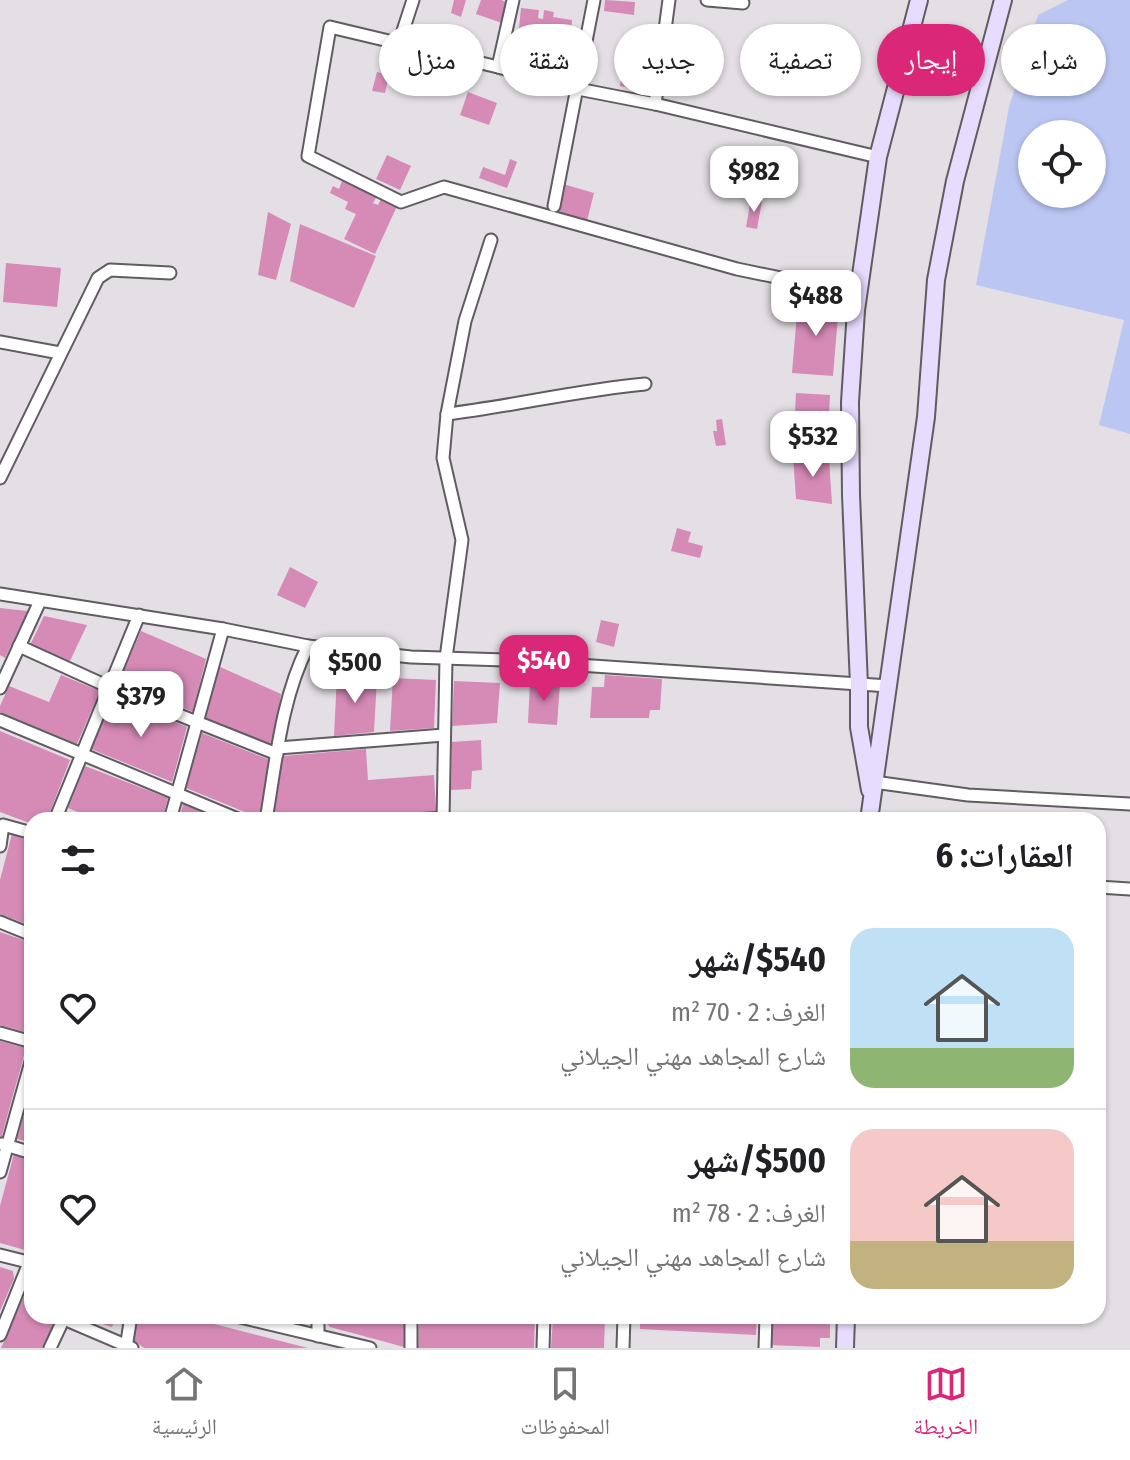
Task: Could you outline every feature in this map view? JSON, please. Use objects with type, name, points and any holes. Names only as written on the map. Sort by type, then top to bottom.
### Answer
[{"type":"main road","points":[[873,789],[860,746],[850,417],[859,294],[878,157],[919,0]]},
{"type":"main road","points":[[870,812],[926,417],[936,280],[955,181],[1003,0]]},
{"type":"main road","points":[[845,1348],[846,1324]]},
{"type":"street","points":[[405,24],[413,0]]},
{"type":"street","points":[[484,64],[498,67],[513,0]]},
{"type":"street","points":[[590,24],[594,0]]},
{"type":"street","points":[[655,104],[669,0]]},
{"type":"street","points":[[707,0],[743,3]]},
{"type":"street","points":[[379,38],[330,27],[308,156],[401,202],[444,187],[737,269],[859,294]]},
{"type":"street","points":[[598,93],[878,157]]},
{"type":"street","points":[[554,206],[577,96]]},
{"type":"street","points":[[443,812],[446,658],[462,540],[443,458],[447,414],[465,321],[491,240]]},
{"type":"street","points":[[0,478],[98,278],[110,270],[170,273]]},
{"type":"street","points":[[0,342],[60,353]]},
{"type":"street","points":[[447,414],[645,384]]},
{"type":"street","points":[[0,594],[223,629],[308,646],[446,658],[889,686]]},
{"type":"street","points":[[0,688],[40,601]]},
{"type":"street","points":[[58,812],[139,615]]},
{"type":"street","points":[[172,812],[223,629]]},
{"type":"street","points":[[19,646],[196,723],[277,751],[444,735]]},
{"type":"street","points":[[267,812],[293,683],[308,646]]},
{"type":"street","points":[[0,720],[221,812]]},
{"type":"street","points":[[873,789],[1130,804]]},
{"type":"street","points":[[0,846],[2,825],[24,831]]},
{"type":"street","points":[[1106,888],[1130,889]]},
{"type":"street","points":[[0,922],[24,932]]},
{"type":"street","points":[[0,1033],[24,1040]]},
{"type":"street","points":[[0,1172],[4,1145],[24,1083]]},
{"type":"street","points":[[4,1145],[24,1151]]},
{"type":"street","points":[[0,1255],[24,1261]]},
{"type":"street","points":[[0,1335],[24,1279]]},
{"type":"street","points":[[50,1348],[61,1324]]},
{"type":"street","points":[[77,1324],[128,1347],[130,1324]]},
{"type":"street","points":[[269,1324],[370,1348]]},
{"type":"street","points":[[318,1324],[318,1336]]},
{"type":"street","points":[[411,1324],[411,1348]]},
{"type":"street","points":[[543,1348],[544,1324]]},
{"type":"street","points":[[623,1348],[624,1324]]},
{"type":"street","points":[[765,1348],[766,1324]]},
{"type":"water","points":[[1068,0],[1130,0],[1130,434],[1099,425],[1124,320],[976,285],[1012,96],[1106,96],[1106,24],[1035,24],[1038,15]]},
{"type":"building","points":[[454,0],[466,0],[461,17],[451,13]]},
{"type":"building","points":[[481,0],[509,3],[502,23],[476,14]]},
{"type":"building","points":[[605,0],[635,2],[634,15],[604,11]]},
{"type":"building","points":[[521,8],[539,10],[538,18],[543,19],[544,10],[554,12],[553,17],[572,20],[572,24],[519,24]]},
{"type":"building","points":[[377,72],[379,72],[379,92],[372,91]]},
{"type":"building","points":[[467,96],[479,96],[497,103],[489,125],[460,115]]},
{"type":"building","points":[[387,155],[411,166],[400,190],[376,179]]},
{"type":"building","points":[[510,159],[517,162],[507,188],[479,178],[483,167],[505,175]]},
{"type":"building","points":[[343,178],[378,194],[373,203],[378,205],[382,197],[398,204],[375,254],[344,239],[356,214],[345,209],[348,202],[330,193],[333,186],[339,189]]},
{"type":"building","points":[[563,184],[594,193],[587,221],[555,213]]},
{"type":"building","points":[[751,199],[762,201],[757,229],[746,227]]},
{"type":"building","points":[[268,212],[291,224],[276,280],[258,275]]},
{"type":"building","points":[[300,224],[376,256],[354,308],[290,281]]},
{"type":"building","points":[[6,263],[61,268],[57,307],[3,302]]},
{"type":"building","points":[[798,301],[839,304],[833,376],[792,373]]},
{"type":"building","points":[[796,393],[830,395],[827,455],[793,453]]},
{"type":"building","points":[[722,419],[726,445],[716,446],[713,431],[717,431],[716,420]]},
{"type":"building","points":[[793,455],[829,459],[832,504],[796,499]]},
{"type":"building","points":[[677,528],[691,532],[688,542],[703,546],[700,558],[671,551]]},
{"type":"building","points":[[290,567],[318,582],[305,608],[277,595]]},
{"type":"building","points":[[0,608],[28,611],[5,658],[0,655]]},
{"type":"building","points":[[44,616],[87,625],[70,661],[30,645]]},
{"type":"building","points":[[601,620],[619,624],[614,647],[596,642]]},
{"type":"building","points":[[141,631],[206,659],[193,712],[119,682]]},
{"type":"building","points":[[218,666],[281,694],[273,745],[205,718]]},
{"type":"building","points":[[61,675],[100,691],[77,744],[0,712],[9,686],[49,702]]},
{"type":"building","points":[[605,675],[662,679],[660,710],[650,710],[649,718],[590,718],[592,687],[604,687]]},
{"type":"building","points":[[337,676],[377,678],[374,732],[334,736]]},
{"type":"building","points":[[393,678],[436,680],[434,728],[390,731]]},
{"type":"building","points":[[454,681],[500,683],[497,723],[452,726]]},
{"type":"building","points":[[530,682],[560,684],[557,725],[528,723]]},
{"type":"building","points":[[114,697],[187,727],[172,782],[91,749]]},
{"type":"building","points":[[0,731],[70,760],[50,812],[24,812],[24,821],[0,812]]},
{"type":"building","points":[[202,733],[270,760],[261,812],[245,812],[186,788]]},
{"type":"building","points":[[481,740],[482,770],[472,771],[471,789],[451,790],[452,742]]},
{"type":"building","points":[[366,749],[368,780],[434,775],[436,811],[273,812],[283,756]]},
{"type":"building","points":[[85,766],[168,798],[164,812],[78,812],[68,808]]},
{"type":"building","points":[[183,804],[203,812],[181,812]]},
{"type":"building","points":[[12,834],[24,839],[24,923],[0,914],[0,880]]},
{"type":"building","points":[[0,932],[24,940],[24,1032],[0,1025]]},
{"type":"building","points":[[0,1041],[24,1047],[24,1055],[0,1139]]},
{"type":"building","points":[[24,1114],[24,1141],[17,1139]]},
{"type":"building","points":[[14,1154],[24,1157],[24,1250],[0,1243],[0,1206]]},
{"type":"building","points":[[0,1267],[13,1271],[14,1279],[0,1311]]},
{"type":"building","points":[[24,1296],[24,1324],[54,1324],[42,1348],[1,1348]]},
{"type":"building","points":[[136,1324],[214,1324],[308,1348],[144,1348],[133,1340]]},
{"type":"building","points":[[327,1324],[405,1324],[404,1347]]},
{"type":"building","points":[[419,1324],[535,1324],[534,1348],[418,1348]]},
{"type":"building","points":[[552,1324],[605,1324],[604,1348],[551,1348]]},
{"type":"building","points":[[640,1324],[757,1324],[756,1335],[640,1329]]},
{"type":"building","points":[[770,1324],[830,1324],[830,1338],[820,1338],[820,1347],[769,1345]]}]
